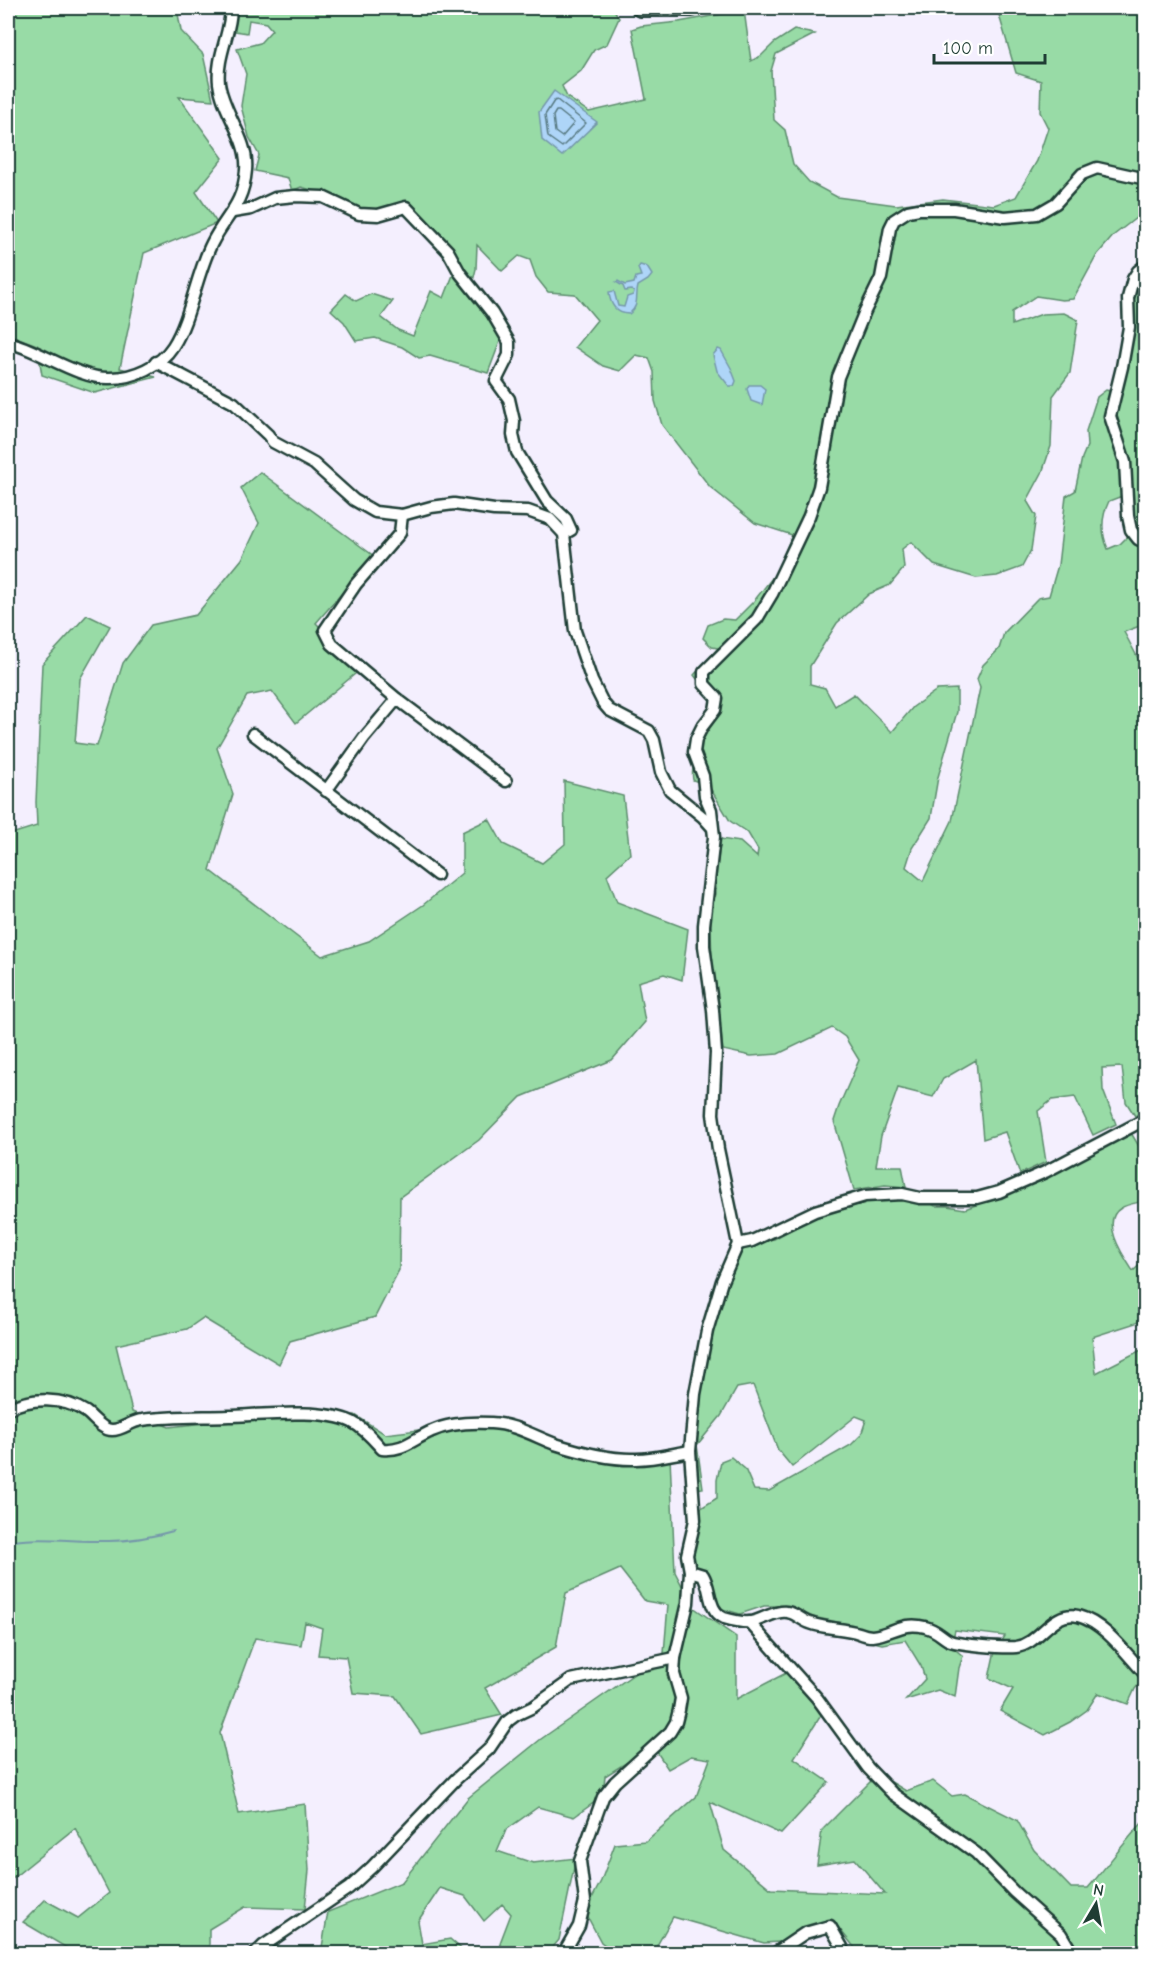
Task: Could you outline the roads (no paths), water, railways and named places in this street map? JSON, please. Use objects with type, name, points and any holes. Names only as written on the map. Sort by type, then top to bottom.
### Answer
[{"type":"highway","points":[[640,8],[692,8]]},
{"type":"street","points":[[8,342],[88,375],[109,378],[130,376],[143,371],[172,346],[187,313],[211,244],[233,212],[242,192],[247,168],[240,138],[219,84],[219,63],[231,22],[231,8]]},
{"type":"street","points":[[563,1953],[579,1926],[585,1900],[580,1861],[603,1797],[615,1782],[663,1739],[676,1722],[681,1698],[675,1674],[675,1658],[688,1603],[690,1571],[687,1555],[694,1520],[690,1451],[695,1394],[707,1331],[722,1281],[738,1244],[713,1114],[716,1053],[713,1010],[704,946],[704,925],[714,844],[711,810],[705,796],[703,776],[694,752],[702,727],[715,710],[717,698],[704,684],[704,672],[757,619],[772,594],[809,516],[819,487],[838,377],[881,278],[890,228],[894,220],[908,211],[919,209],[954,209],[1005,217],[1037,214],[1056,203],[1082,174],[1097,168],[1146,179]]},
{"type":"street","points":[[233,212],[251,209],[275,198],[295,196],[323,197],[359,214],[378,215],[405,207],[448,251],[460,273],[492,313],[509,342],[509,355],[496,381],[509,399],[517,452],[547,501],[566,519],[571,530],[564,534]]},
{"type":"street","points":[[1146,265],[1133,279],[1128,298],[1129,327],[1110,416],[1125,462],[1131,530],[1146,543]]},
{"type":"street","points":[[156,362],[234,403],[273,442],[314,464],[360,505],[383,514],[402,515],[431,507],[454,504],[494,510],[528,511],[550,519],[564,534],[576,631],[592,681],[603,702],[609,710],[649,731],[654,740],[661,772],[670,790],[712,827]]},
{"type":"street","points":[[402,515],[400,533],[356,584],[325,630],[332,644],[397,699],[506,781]]},
{"type":"street","points":[[326,791],[364,738],[397,699]]},
{"type":"street","points":[[253,734],[437,875]]},
{"type":"street","points":[[738,1244],[752,1241],[825,1207],[865,1196],[902,1194],[920,1198],[977,1198],[999,1192],[1045,1172],[1146,1119]]},
{"type":"street","points":[[8,1409],[30,1401],[41,1400],[73,1406],[86,1412],[108,1430],[117,1430],[140,1420],[274,1414],[336,1417],[359,1426],[382,1449],[388,1450],[394,1450],[433,1430],[454,1425],[491,1423],[523,1430],[582,1452],[624,1458],[636,1459],[690,1451]]},
{"type":"street","points":[[690,1571],[703,1575],[709,1585],[711,1605],[724,1618],[749,1622],[790,1612],[812,1624],[846,1629],[869,1636],[910,1624],[936,1631],[950,1641],[1015,1647],[1030,1643],[1052,1623],[1064,1616],[1077,1616],[1092,1622],[1118,1644],[1146,1675]]},
{"type":"street","points":[[749,1622],[817,1698],[868,1768],[892,1793],[976,1853],[1014,1892],[1061,1934],[1073,1953]]},
{"type":"street","points":[[255,1953],[349,1888],[456,1779],[489,1749],[508,1721],[516,1715],[533,1707],[571,1680],[675,1658]]},
{"type":"street","points":[[774,1953],[805,1933],[830,1926],[846,1953]]},
{"type":"water","points":[[554,91],[597,122],[562,156],[542,140],[539,112]]},
{"type":"water","points":[[640,265],[647,267],[652,275],[638,286],[636,304],[629,314],[624,314],[612,304],[609,292],[614,291],[618,306],[624,307],[627,297],[633,295],[634,292],[625,291],[623,286],[616,282],[625,285],[634,283],[636,277],[641,276],[638,268]]},
{"type":"water","points":[[718,349],[721,350],[731,368],[736,381],[734,386],[729,386],[717,371],[713,355]]},
{"type":"water","points":[[749,385],[760,385],[765,389],[762,405],[751,401],[747,389]]},
{"type":"waterway","points":[[8,1542],[33,1539],[125,1540],[173,1531]]}]
